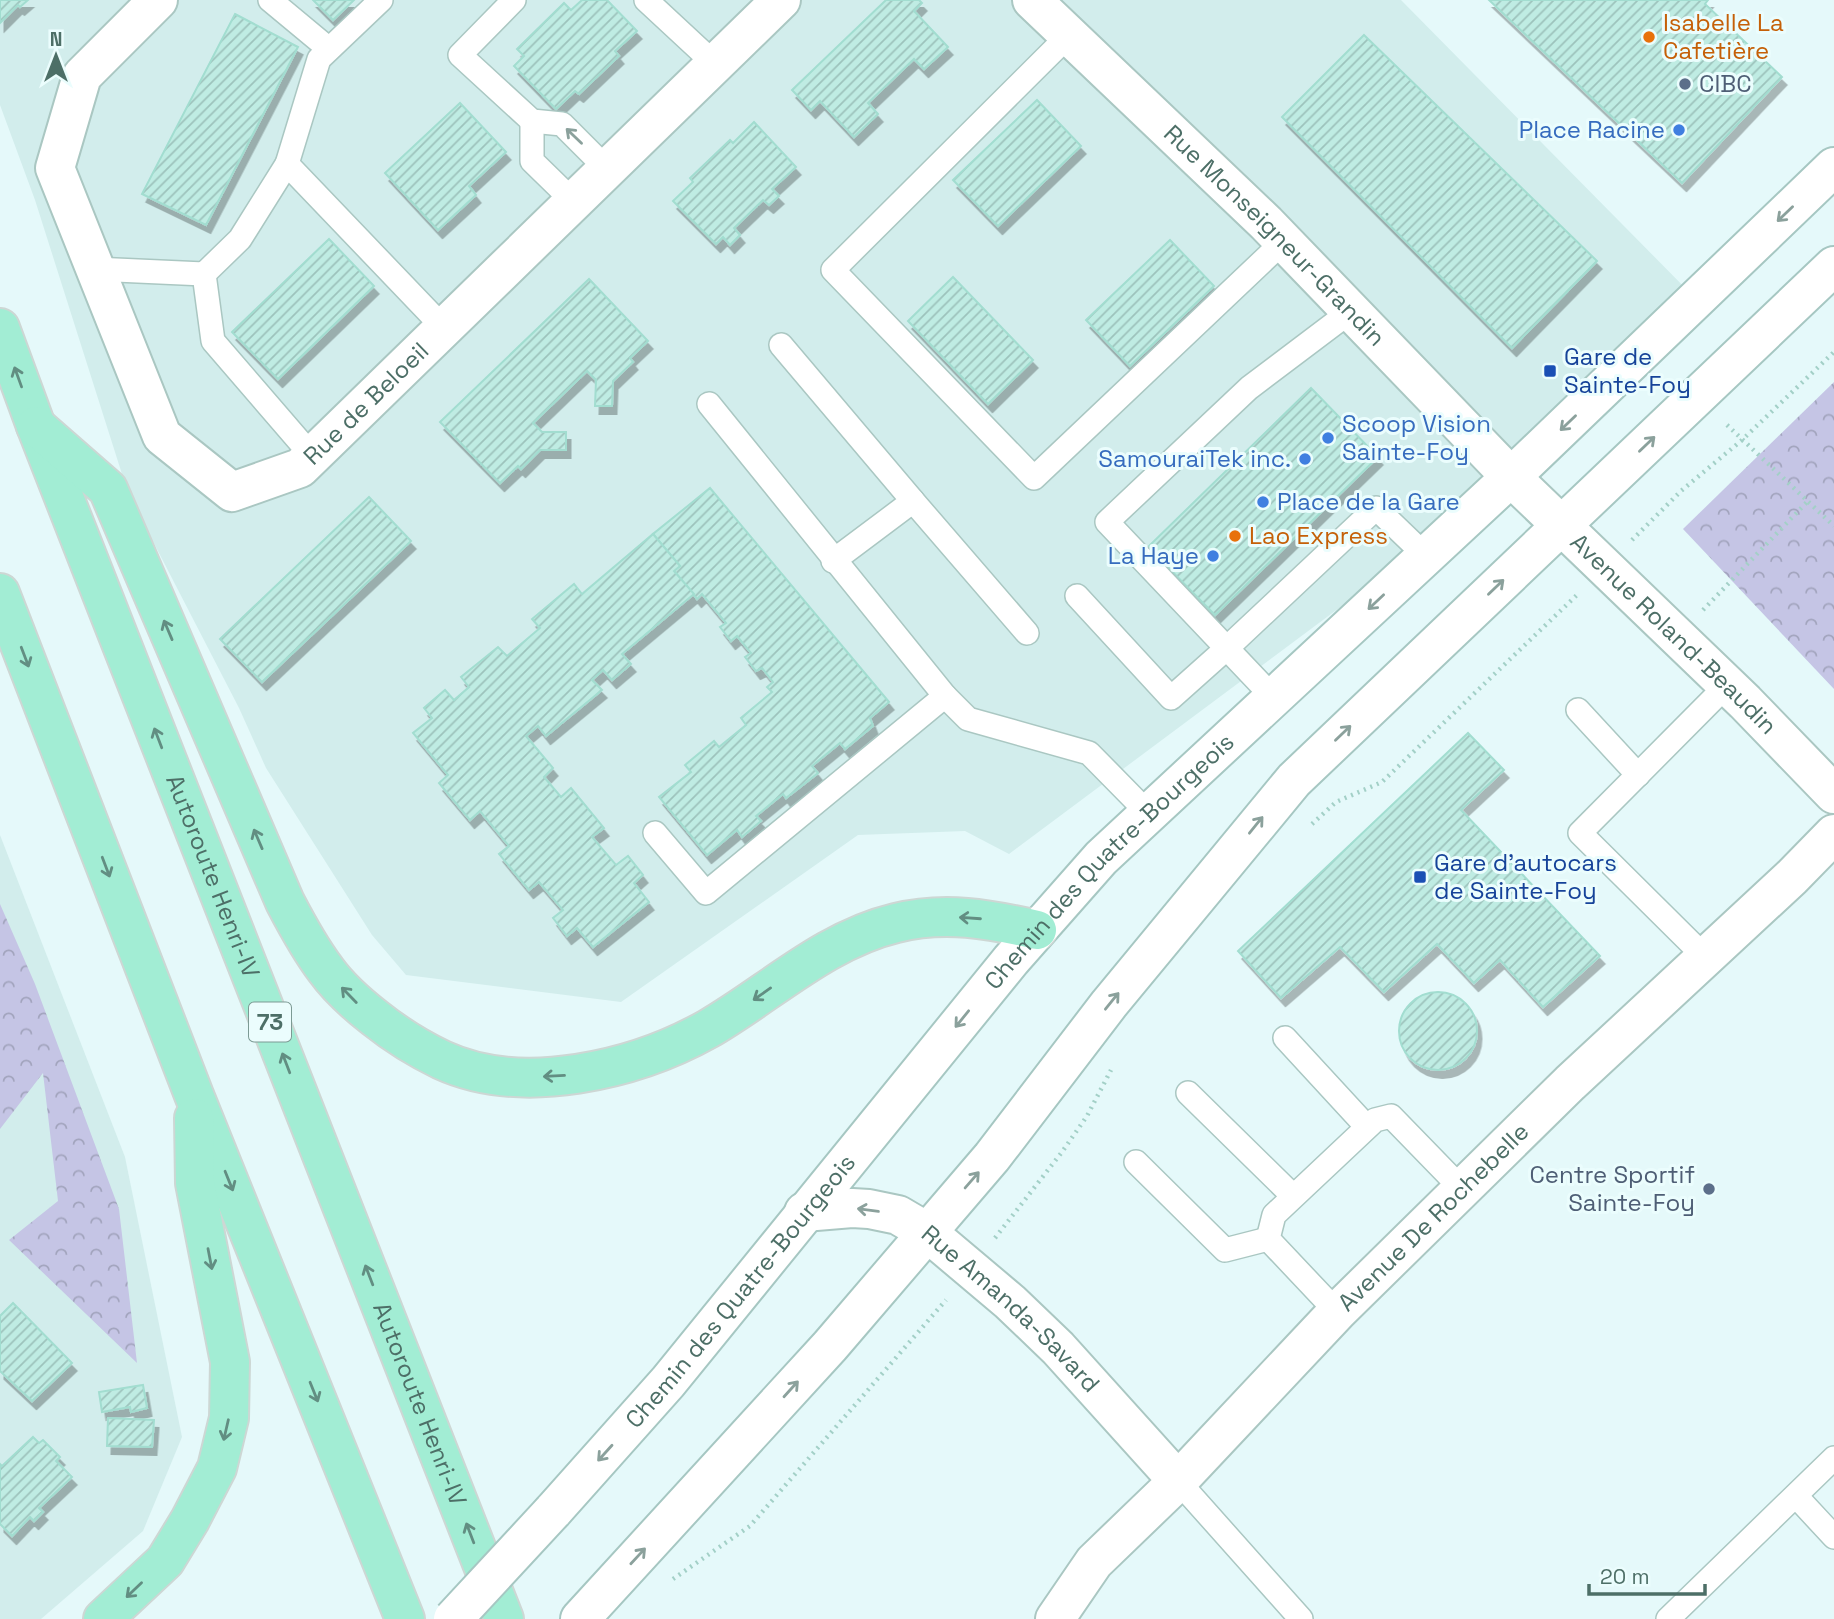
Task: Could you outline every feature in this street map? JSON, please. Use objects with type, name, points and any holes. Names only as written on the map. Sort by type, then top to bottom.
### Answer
[{"type":"highway","name":"Autoroute Henri-IV","points":[[0,328],[36,426],[504,1619]]},
{"type":"highway","points":[[36,426],[108,489],[285,902],[305,939],[327,972],[359,1006],[392,1032],[443,1061],[478,1071],[516,1077],[559,1076],[602,1070],[669,1048],[706,1030],[851,937],[895,923],[934,916],[991,919],[1037,930]]},
{"type":"highway","points":[[0,593],[194,1095],[405,1619]]},
{"type":"highway","points":[[103,1619],[164,1561],[190,1520],[217,1468],[229,1418],[230,1362],[195,1183],[194,1095]]},
{"type":"street","name":"Rue de Beloeil","points":[[158,0],[82,76],[55,168],[162,436],[232,492],[300,468],[313,457],[782,0]]},
{"type":"street","name":"Rue Monseigneur-Grandin","points":[[1032,0],[1284,241],[1511,477]]},
{"type":"street","name":"Chemin des Quatre-Bourgeois","points":[[453,1619],[554,1511],[668,1382],[804,1212],[1037,930],[1101,858],[1511,477],[1834,167]]},
{"type":"street","points":[[586,1613],[821,1356],[992,1157],[1109,1004],[1294,780],[1834,266]]},
{"type":"street","name":"Avenue Roland-Beaudin","points":[[1511,477],[1727,685],[1834,794]]},
{"type":"street","name":"Avenue De Rochebelle","points":[[1055,1619],[1094,1562],[1178,1481],[1337,1312],[1461,1188],[1792,877],[1834,834]]},
{"type":"street","name":"Rue Amanda-Savard","points":[[804,1212],[869,1209],[898,1215],[927,1232],[1010,1302],[1058,1348],[1178,1481]]},
{"type":"lane","points":[[270,0],[329,49]]},
{"type":"lane","points":[[94,268],[204,274],[240,239],[287,164],[319,59],[381,0]]},
{"type":"lane","points":[[514,0],[460,55],[533,121],[562,124],[607,169]]},
{"type":"lane","points":[[646,0],[716,65]]},
{"type":"lane","points":[[1069,34],[833,270],[1034,478],[1284,241]]},
{"type":"lane","points":[[533,121],[533,161],[574,202]]},
{"type":"lane","points":[[287,164],[444,328]]},
{"type":"lane","points":[[204,274],[213,341],[313,457]]},
{"type":"lane","points":[[1274,698],[1107,522],[1249,388],[1351,311]]},
{"type":"lane","points":[[781,345],[1027,633]]},
{"type":"lane","points":[[709,404],[833,561],[945,696],[968,719],[1089,753],[1149,814]]},
{"type":"lane","points":[[833,561],[913,500]]},
{"type":"lane","points":[[1077,596],[1171,698],[1227,649],[1376,508],[1426,556]]},
{"type":"lane","points":[[1704,957],[1580,833],[1727,685]]},
{"type":"lane","points":[[655,833],[706,893],[945,696]]},
{"type":"lane","points":[[1578,710],[1638,775]]},
{"type":"lane","points":[[1284,1038],[1367,1127]]},
{"type":"lane","points":[[1188,1093],[1293,1196]]},
{"type":"lane","points":[[1268,1239],[1274,1215],[1375,1120],[1391,1116],[1461,1188]]},
{"type":"lane","points":[[1136,1162],[1225,1250],[1268,1239]]},
{"type":"lane","points":[[1268,1239],[1337,1312]]},
{"type":"lane","points":[[1668,1619],[1834,1458]]},
{"type":"lane","points":[[1178,1481],[1301,1619]]},
{"type":"lane","points":[[1796,1496],[1834,1537]]},
{"type":"path","points":[[1303,833],[1336,802],[1382,782],[1606,568],[1681,491],[1742,440],[1834,352]]},
{"type":"path","points":[[1727,425],[1834,526]]},
{"type":"path","points":[[1677,637],[1807,502]]},
{"type":"path","points":[[1015,1211],[1087,1116],[1115,1063]]},
{"type":"path","points":[[665,1586],[683,1570],[750,1526],[930,1321]]},
{"type":"shaded area","points":[[0,0],[1401,0],[1698,301],[1512,479],[1009,854],[965,831],[858,835],[621,1002],[406,975],[372,935],[266,768],[239,708],[128,493],[35,200],[0,105]]},
{"type":"shaded area","points":[[0,835],[125,1157],[182,1437],[143,1531],[41,1619],[0,1619]]},
{"type":"green space","points":[[1834,382],[1834,689],[1683,529]]},
{"type":"green space","points":[[0,904],[35,984],[119,1209],[137,1363],[9,1240],[58,1201],[43,1073],[0,1129]]},
{"type":"building","points":[[0,0],[28,0],[20,7],[18,5],[0,23]]},
{"type":"building","points":[[313,0],[354,0],[333,20]]},
{"type":"building","points":[[582,0],[607,0],[637,31],[615,51],[619,56],[579,94],[575,91],[556,109],[514,66],[524,56],[517,49],[564,3],[571,10]]},
{"type":"building","points":[[886,0],[919,0],[922,3],[914,11],[948,47],[924,69],[914,59],[868,103],[878,114],[854,137],[820,101],[811,110],[792,90]]},
{"type":"building","name":"Place Racine","points":[[1489,0],[1708,0],[1705,4],[1782,77],[1682,183]]},
{"type":"building","points":[[235,14],[298,47],[206,225],[142,194]]},
{"type":"building","points":[[1364,35],[1597,261],[1512,348],[1282,117]]},
{"type":"building","points":[[1037,100],[1081,146],[998,226],[953,180]]},
{"type":"building","points":[[460,103],[506,152],[469,186],[476,195],[438,230],[385,173]]},
{"type":"building","points":[[754,122],[796,167],[772,189],[779,196],[769,205],[763,200],[734,228],[740,235],[730,245],[723,237],[716,244],[673,201],[693,182],[690,178],[730,140],[733,143]]},
{"type":"building","points":[[329,239],[374,286],[278,379],[232,332]]},
{"type":"building","points":[[1170,240],[1214,286],[1130,366],[1086,320]]},
{"type":"building","points":[[953,277],[1033,360],[988,404],[908,321]]},
{"type":"building","points":[[589,279],[648,341],[630,358],[633,362],[613,381],[612,406],[595,406],[596,380],[587,371],[533,423],[542,432],[566,432],[566,450],[540,450],[521,469],[518,466],[500,483],[440,422]]},
{"type":"building","name":"Place de la Gare","points":[[1311,388],[1378,457],[1215,615],[1148,547]]},
{"type":"building","points":[[710,488],[889,702],[870,718],[873,726],[845,749],[840,743],[812,766],[818,773],[786,798],[783,794],[756,816],[761,821],[742,837],[737,830],[707,855],[659,797],[691,772],[685,765],[714,741],[719,747],[746,725],[741,718],[772,692],[767,687],[773,682],[762,668],[756,671],[745,657],[751,653],[737,636],[731,641],[720,627],[726,623],[702,594],[697,599],[674,571],[680,566],[653,534]]},
{"type":"building","points":[[369,497],[411,541],[262,682],[220,639]]},
{"type":"building","points":[[653,534],[680,566],[674,571],[694,594],[622,654],[631,664],[612,680],[603,670],[592,680],[602,690],[546,736],[538,726],[526,736],[553,768],[544,777],[561,797],[571,788],[604,828],[592,837],[616,865],[628,856],[643,875],[634,883],[649,902],[593,947],[577,928],[567,936],[553,918],[563,910],[539,882],[529,890],[499,854],[509,846],[480,811],[470,820],[439,783],[448,775],[413,733],[432,718],[424,708],[445,690],[454,700],[469,687],[461,677],[498,647],[507,656],[540,628],[532,619],[574,584],[582,594]]},
{"type":"building","name":"Gare d'autocars de Sainte-Foy","points":[[1468,733],[1504,770],[1461,810],[1600,956],[1543,1007],[1500,960],[1474,983],[1437,944],[1384,992],[1340,947],[1281,998],[1238,951]]},
{"type":"building","points":[[1430,992],[1446,992],[1460,998],[1471,1009],[1477,1023],[1477,1039],[1471,1053],[1460,1064],[1446,1070],[1430,1070],[1416,1064],[1405,1053],[1399,1039],[1399,1023],[1405,1009],[1416,998]]},
{"type":"building","points":[[13,1303],[72,1363],[32,1401],[0,1371],[0,1316]]},
{"type":"building","points":[[143,1385],[147,1408],[131,1412],[130,1407],[102,1412],[99,1392]]},
{"type":"building","points":[[108,1418],[154,1420],[152,1447],[107,1446]]},
{"type":"building","points":[[33,1437],[39,1443],[43,1440],[60,1457],[56,1461],[72,1477],[39,1508],[43,1512],[34,1521],[30,1517],[12,1536],[0,1524],[0,1464],[2,1466]]},
{"type":"place","name":"Isabelle La Cafetière","points":[[1649,37]]},
{"type":"place","name":"CIBC","points":[[1685,84]]},
{"type":"place","name":"Place Racine","points":[[1679,130]]},
{"type":"place","name":"Gare de Sainte-Foy","points":[[1550,371]]},
{"type":"place","name":"Scoop Vision Sainte-Foy","points":[[1328,438]]},
{"type":"place","name":"SamouraiTek inc.","points":[[1305,459]]},
{"type":"place","name":"Place de la Gare","points":[[1263,502]]},
{"type":"place","name":"Lao Express","points":[[1235,536]]},
{"type":"place","name":"La Haye","points":[[1213,556]]},
{"type":"place","name":"Gare d'autocars de Sainte-Foy","points":[[1420,877]]},
{"type":"place","name":"Centre Sportif Sainte-Foy","points":[[1709,1189]]}]
